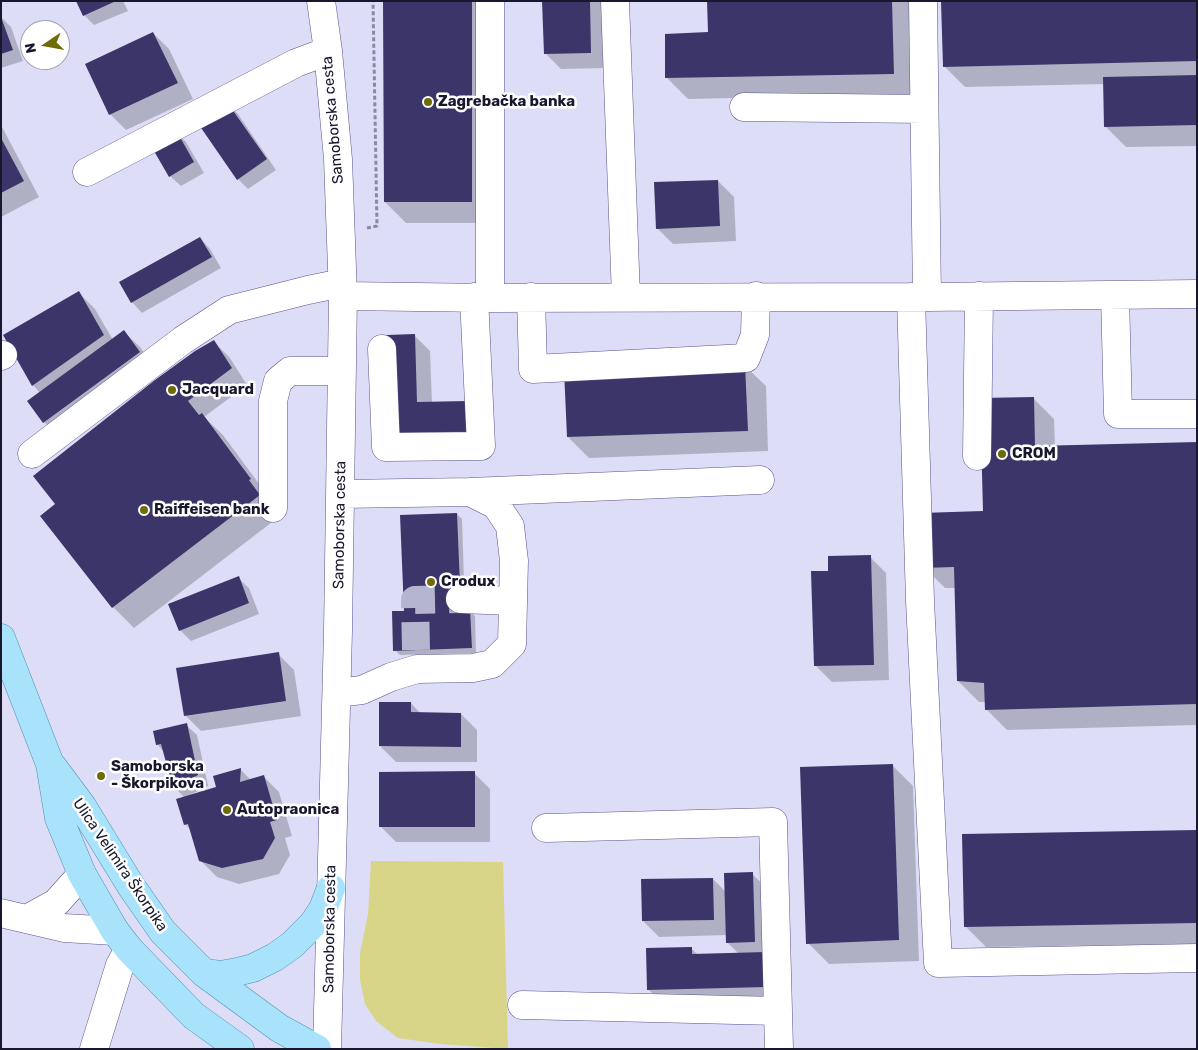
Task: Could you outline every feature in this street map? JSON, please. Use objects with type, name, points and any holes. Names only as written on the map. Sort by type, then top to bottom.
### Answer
[{"type":"main road","name":"Ulica Velimira Škorpika","points":[[1,638],[50,764],[60,818],[82,874],[122,940],[194,1016],[240,1049]]},
{"type":"main road","name":"Ulica Velimira Škorpika","points":[[50,764],[82,806],[131,886],[163,932],[204,973],[279,1028],[317,1049]]},
{"type":"main road","points":[[204,973],[221,975],[237,972],[253,968],[275,958],[292,945],[313,924],[331,888]]},
{"type":"street","name":"Samoborska cesta","points":[[321,1],[328,50],[338,159],[343,290],[341,494],[327,1049]]},
{"type":"street","points":[[382,349],[386,447],[481,446],[482,298],[490,1]]},
{"type":"street","points":[[615,1],[626,297]]},
{"type":"street","points":[[923,1],[924,109],[919,297],[920,600],[938,963],[1197,958]]},
{"type":"street","points":[[87,172],[296,63],[328,50]]},
{"type":"street","points":[[744,107],[924,109]]},
{"type":"street","points":[[32,454],[183,340],[229,310],[308,290],[343,290],[482,298],[1197,294]]},
{"type":"street","points":[[1115,295],[1118,414],[1195,414]]},
{"type":"street","points":[[531,298],[533,370],[746,358],[755,335],[756,296]]},
{"type":"street","points":[[977,456],[980,296]]},
{"type":"street","points":[[272,508],[273,401],[278,380],[290,371],[342,370]]},
{"type":"street","points":[[461,492],[760,480]]},
{"type":"street","points":[[336,693],[362,690],[391,677],[416,660],[473,668],[492,664],[512,644],[514,561],[510,526],[496,505],[470,492],[341,494]]},
{"type":"street","points":[[460,599],[513,601]]},
{"type":"street","points":[[546,828],[773,822],[779,1049]]},
{"type":"street","points":[[14,916],[56,903],[82,874]]},
{"type":"street","points":[[14,916],[122,940],[120,965],[94,1049]]},
{"type":"street","points":[[522,1005],[778,1011]]},
{"type":"path","points":[[367,228],[377,226],[373,1]]},
{"type":"shaded area","points":[[371,861],[503,862],[508,1049],[440,1044],[398,1038],[376,1021],[365,1004],[360,980],[360,953],[368,914]]},
{"type":"building","points":[[76,1],[116,1],[83,16]]},
{"type":"building","name":"Zagrebačka banka","points":[[383,1],[472,1],[472,202],[384,202]]},
{"type":"building","points":[[542,1],[590,1],[591,53],[544,54]]},
{"type":"building","points":[[707,1],[892,1],[894,74],[665,78],[665,34],[708,32]]},
{"type":"building","points":[[941,1],[1197,1],[1197,61],[943,67]]},
{"type":"building","points":[[1,17],[13,50],[1,54]]},
{"type":"building","points":[[153,32],[178,83],[109,115],[85,64]]},
{"type":"building","points":[[1197,75],[1197,125],[1104,127],[1103,77]]},
{"type":"building","points":[[227,102],[267,159],[237,180],[197,122]]},
{"type":"building","points":[[176,130],[194,162],[169,177],[150,144]]},
{"type":"building","points":[[1,138],[24,181],[1,193]]},
{"type":"building","points":[[718,180],[720,226],[656,229],[654,182]]},
{"type":"building","points":[[200,237],[212,257],[131,303],[119,282]]},
{"type":"building","points":[[79,291],[104,335],[32,386],[3,335]]},
{"type":"building","points":[[124,330],[140,352],[43,423],[27,401]]},
{"type":"building","points":[[415,334],[417,402],[468,401],[469,433],[390,435],[387,335]]},
{"type":"building","name":"Raiffeisen bank","points":[[214,340],[232,368],[188,401],[199,415],[202,413],[251,479],[249,480],[260,495],[112,608],[40,516],[55,504],[33,476],[155,380],[195,351]]},
{"type":"building","points":[[745,364],[748,431],[567,437],[564,370]]},
{"type":"building","points":[[1034,397],[1035,446],[1197,442],[1197,704],[985,710],[984,683],[957,681],[954,567],[922,568],[921,513],[983,511],[980,398]]},
{"type":"building","name":"Crodux","points":[[457,513],[461,610],[470,609],[472,648],[393,651],[392,611],[404,611],[400,515]]},
{"type":"building","points":[[871,555],[874,665],[814,666],[811,571],[828,571],[828,556]]},
{"type":"building","points":[[239,576],[249,603],[179,631],[168,604]]},
{"type":"building","points":[[279,652],[286,701],[184,716],[176,668]]},
{"type":"building","points":[[379,702],[411,702],[411,712],[461,713],[461,747],[379,746]]},
{"type":"building","points":[[187,723],[198,775],[173,788],[161,744],[156,745],[153,731]]},
{"type":"building","points":[[893,764],[899,940],[806,944],[800,767]]},
{"type":"building","name":"Autopraonica","points":[[241,768],[240,782],[264,775],[277,820],[270,822],[275,838],[263,859],[222,868],[199,861],[188,824],[184,825],[176,799],[216,787],[213,776]]},
{"type":"building","points":[[475,771],[475,827],[379,827],[379,772]]},
{"type":"building","points":[[1197,830],[1197,923],[964,927],[962,834]]},
{"type":"building","points":[[753,872],[755,942],[726,943],[724,873]]},
{"type":"building","points":[[713,878],[714,920],[642,921],[641,879]]},
{"type":"building","points":[[692,947],[692,954],[766,952],[766,987],[647,990],[646,948]]},
{"type":"tunnel","points":[[416,650],[415,600],[460,599]]},
{"type":"place","name":"Zagrebačka banka","points":[[428,102]]},
{"type":"place","name":"Jacquard","points":[[172,390]]},
{"type":"place","name":"CROM","points":[[1002,454]]},
{"type":"place","name":"Raiffeisen bank","points":[[144,510]]},
{"type":"place","name":"Crodux","points":[[431,582]]},
{"type":"place","name":"Samoborska - Škorpikova","points":[[101,776]]},
{"type":"place","name":"Autopraonica","points":[[227,810]]}]
